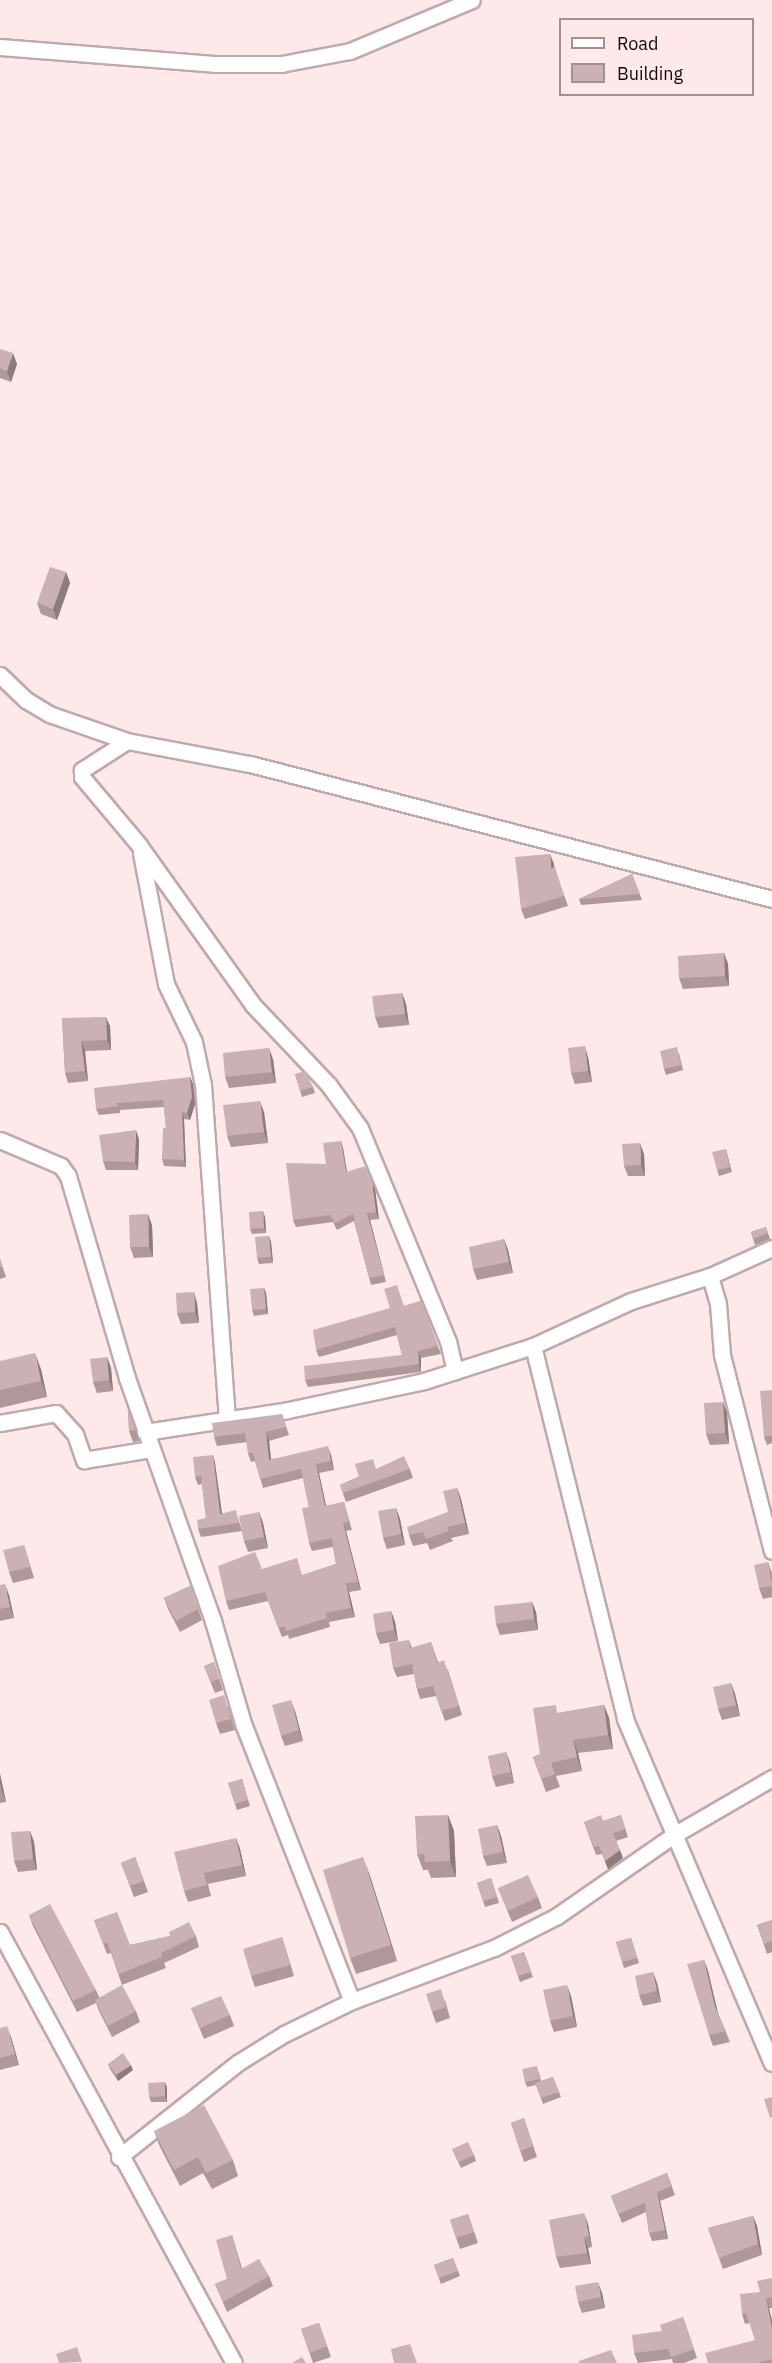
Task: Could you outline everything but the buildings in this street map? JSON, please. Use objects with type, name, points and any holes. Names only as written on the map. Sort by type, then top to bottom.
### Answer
[{"type":"street","points":[[0,47],[217,64],[281,64],[350,51],[471,0]]},
{"type":"street","points":[[0,675],[26,700],[50,714],[127,741],[255,765],[772,899]]},
{"type":"street","points":[[127,741],[81,774],[139,845],[253,1005],[328,1084],[360,1128],[448,1341],[455,1371]]},
{"type":"street","points":[[139,845],[166,984],[194,1042],[203,1085],[227,1419]]},
{"type":"street","points":[[0,1140],[61,1166],[68,1176],[145,1432],[213,1621],[244,1726],[352,2001]]},
{"type":"street","points":[[145,1432],[288,1410],[455,1371],[533,1346],[631,1301],[710,1276],[772,1248]]},
{"type":"street","points":[[710,1276],[718,1304],[722,1355],[772,1551]]},
{"type":"street","points":[[533,1346],[611,1674],[672,1836],[772,2063]]},
{"type":"street","points":[[0,1423],[56,1413],[75,1434],[84,1460],[151,1449]]},
{"type":"street","points":[[119,2157],[239,2062],[284,2034],[352,2001],[528,1931],[557,1916],[672,1836],[772,1778]]},
{"type":"street","points":[[0,1932],[119,2157],[234,2363]]}]
